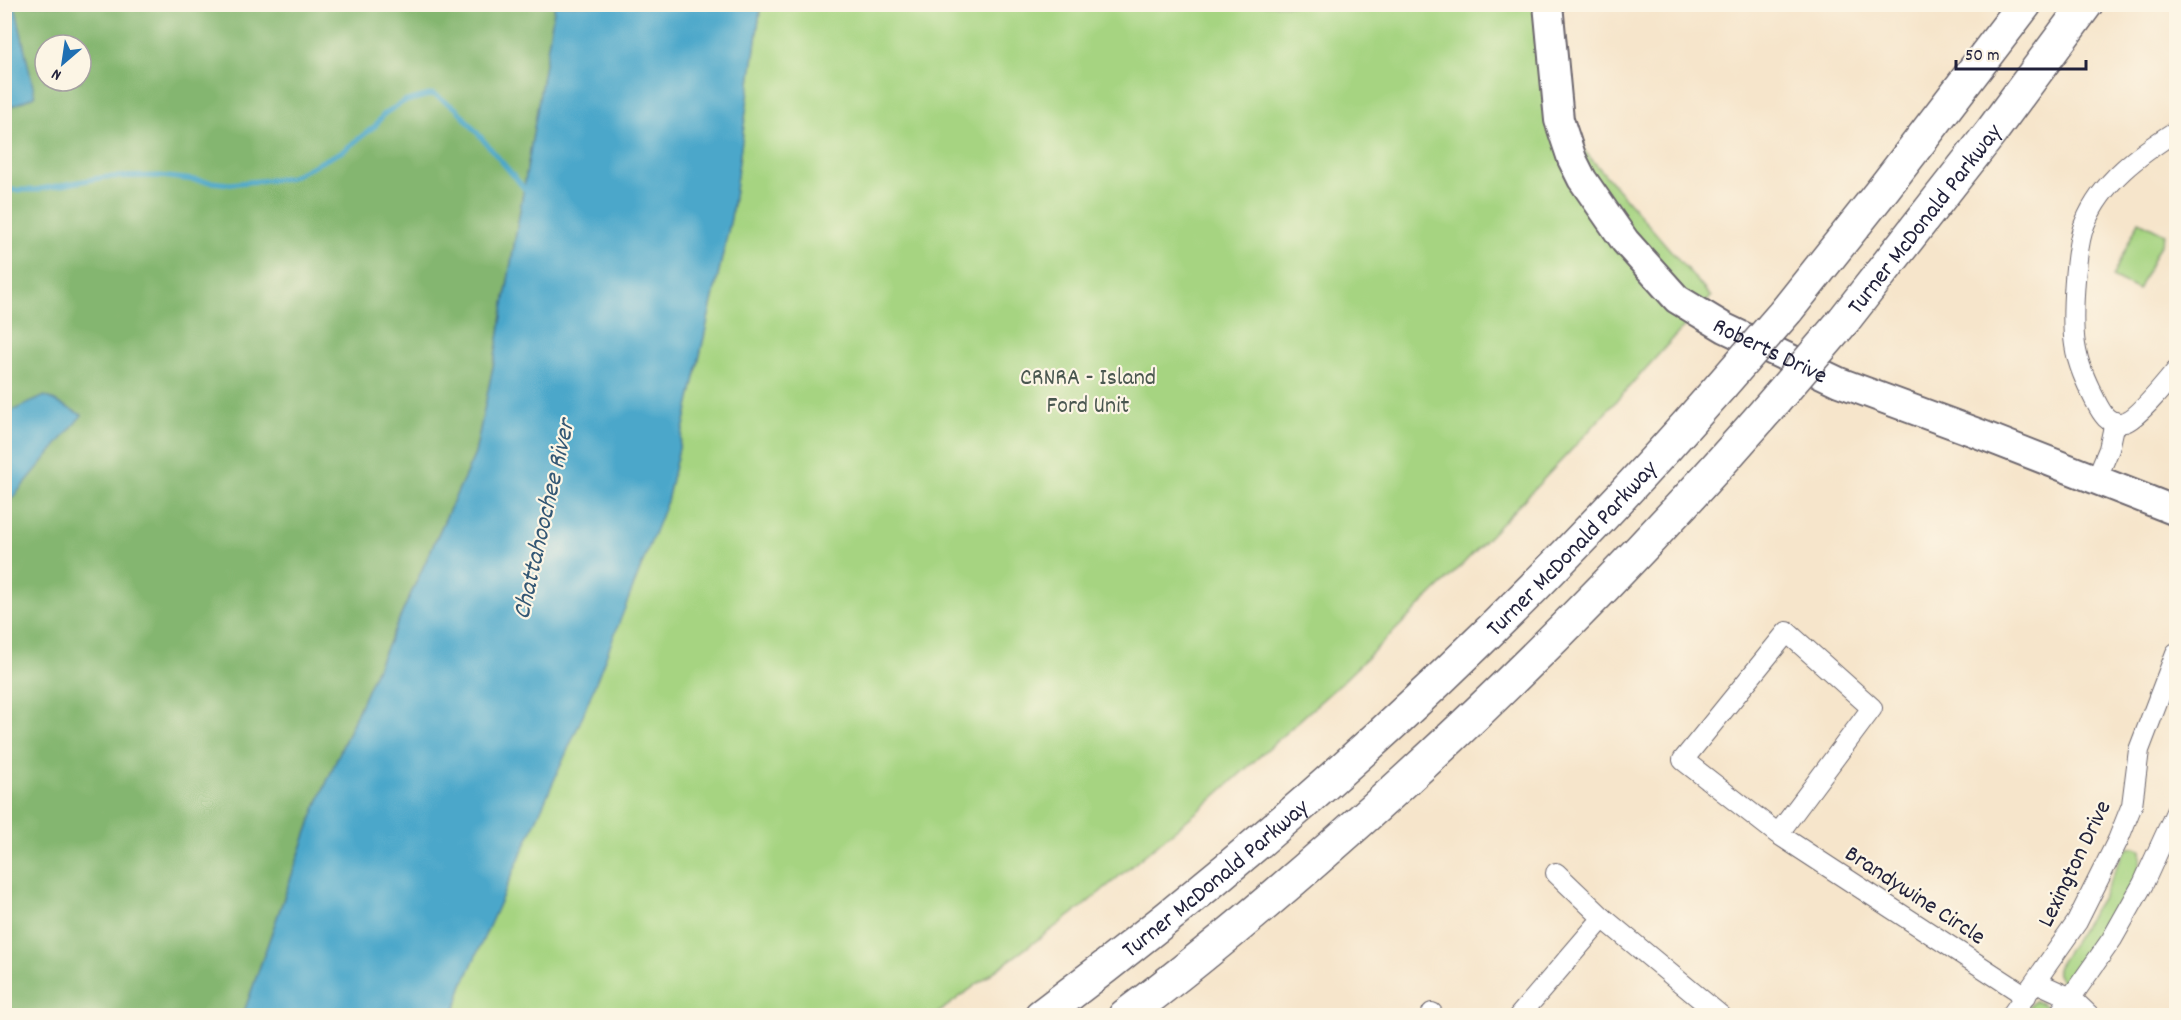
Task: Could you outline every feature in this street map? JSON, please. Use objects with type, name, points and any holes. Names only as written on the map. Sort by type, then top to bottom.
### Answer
[{"type":"highway","name":"Turner McDonald Parkway","points":[[1041,1016],[1238,860],[1330,780],[1425,694],[1601,518],[1787,310],[2025,4]]},
{"type":"highway","name":"Turner McDonald Parkway","points":[[1125,1016],[1316,860],[1486,705],[1647,542],[1767,410],[1844,320],[1979,148],[2086,4]]},
{"type":"street","name":"Roberts Drive","points":[[1548,4],[1559,120],[1572,159],[1582,179],[1625,241],[1677,299],[1725,328],[1839,382],[2176,512]]},
{"type":"street","points":[[2176,131],[2139,154],[2102,192],[2084,224],[2077,255],[2073,322],[2075,345],[2082,374],[2108,420],[2125,422],[2134,416],[2176,371]]},
{"type":"street","points":[[2096,480],[2109,449],[2115,422]]},
{"type":"street","name":"Brandywine Circle","points":[[1778,834],[1872,708],[1786,632],[1683,760],[1778,834],[2031,989],[2071,998],[2090,1016]]},
{"type":"street","name":"Lexington Drive","points":[[2011,1016],[2077,922],[2118,840],[2132,805],[2139,750],[2176,653]]},
{"type":"street","points":[[2058,1016],[2112,939],[2128,912],[2176,812]]},
{"type":"street","points":[[1556,873],[1603,918],[1721,1016]]},
{"type":"street","points":[[1519,1016],[1603,918]]},
{"type":"green space","points":[[5,5],[555,5],[495,357],[475,454],[315,809],[243,1015],[5,1016]]},
{"type":"green space","name":"CRNRA - Island Ford Unit","points":[[761,5],[1543,5],[1548,109],[1711,297],[1577,444],[1460,567],[1341,683],[1210,801],[1082,907],[935,1015],[454,1016],[462,987],[667,501],[731,218]]},
{"type":"green space","points":[[2139,221],[2165,234],[2138,290],[2112,277]]},
{"type":"green space","points":[[2135,847],[2141,850],[2140,862],[2127,896],[2074,981],[2062,982],[2057,974],[2058,966],[2104,894],[2123,853],[2128,848]]},
{"type":"green space","points":[[2034,1001],[2047,1007],[2047,1015],[2019,1016]]},
{"type":"water","points":[[5,4],[15,5],[35,96],[5,109]]},
{"type":"water","name":"Chattahoochee River","points":[[555,5],[761,5],[731,218],[667,501],[581,720],[462,987],[454,1015],[243,1015],[315,809],[475,454],[495,357]]},
{"type":"water","points":[[45,396],[82,415],[5,507],[5,414]]},
{"type":"waterway","points":[[4,190],[35,190],[105,177],[160,176],[229,184],[289,178],[343,151],[375,126],[384,114],[403,102],[433,94],[457,109],[529,194]]}]
